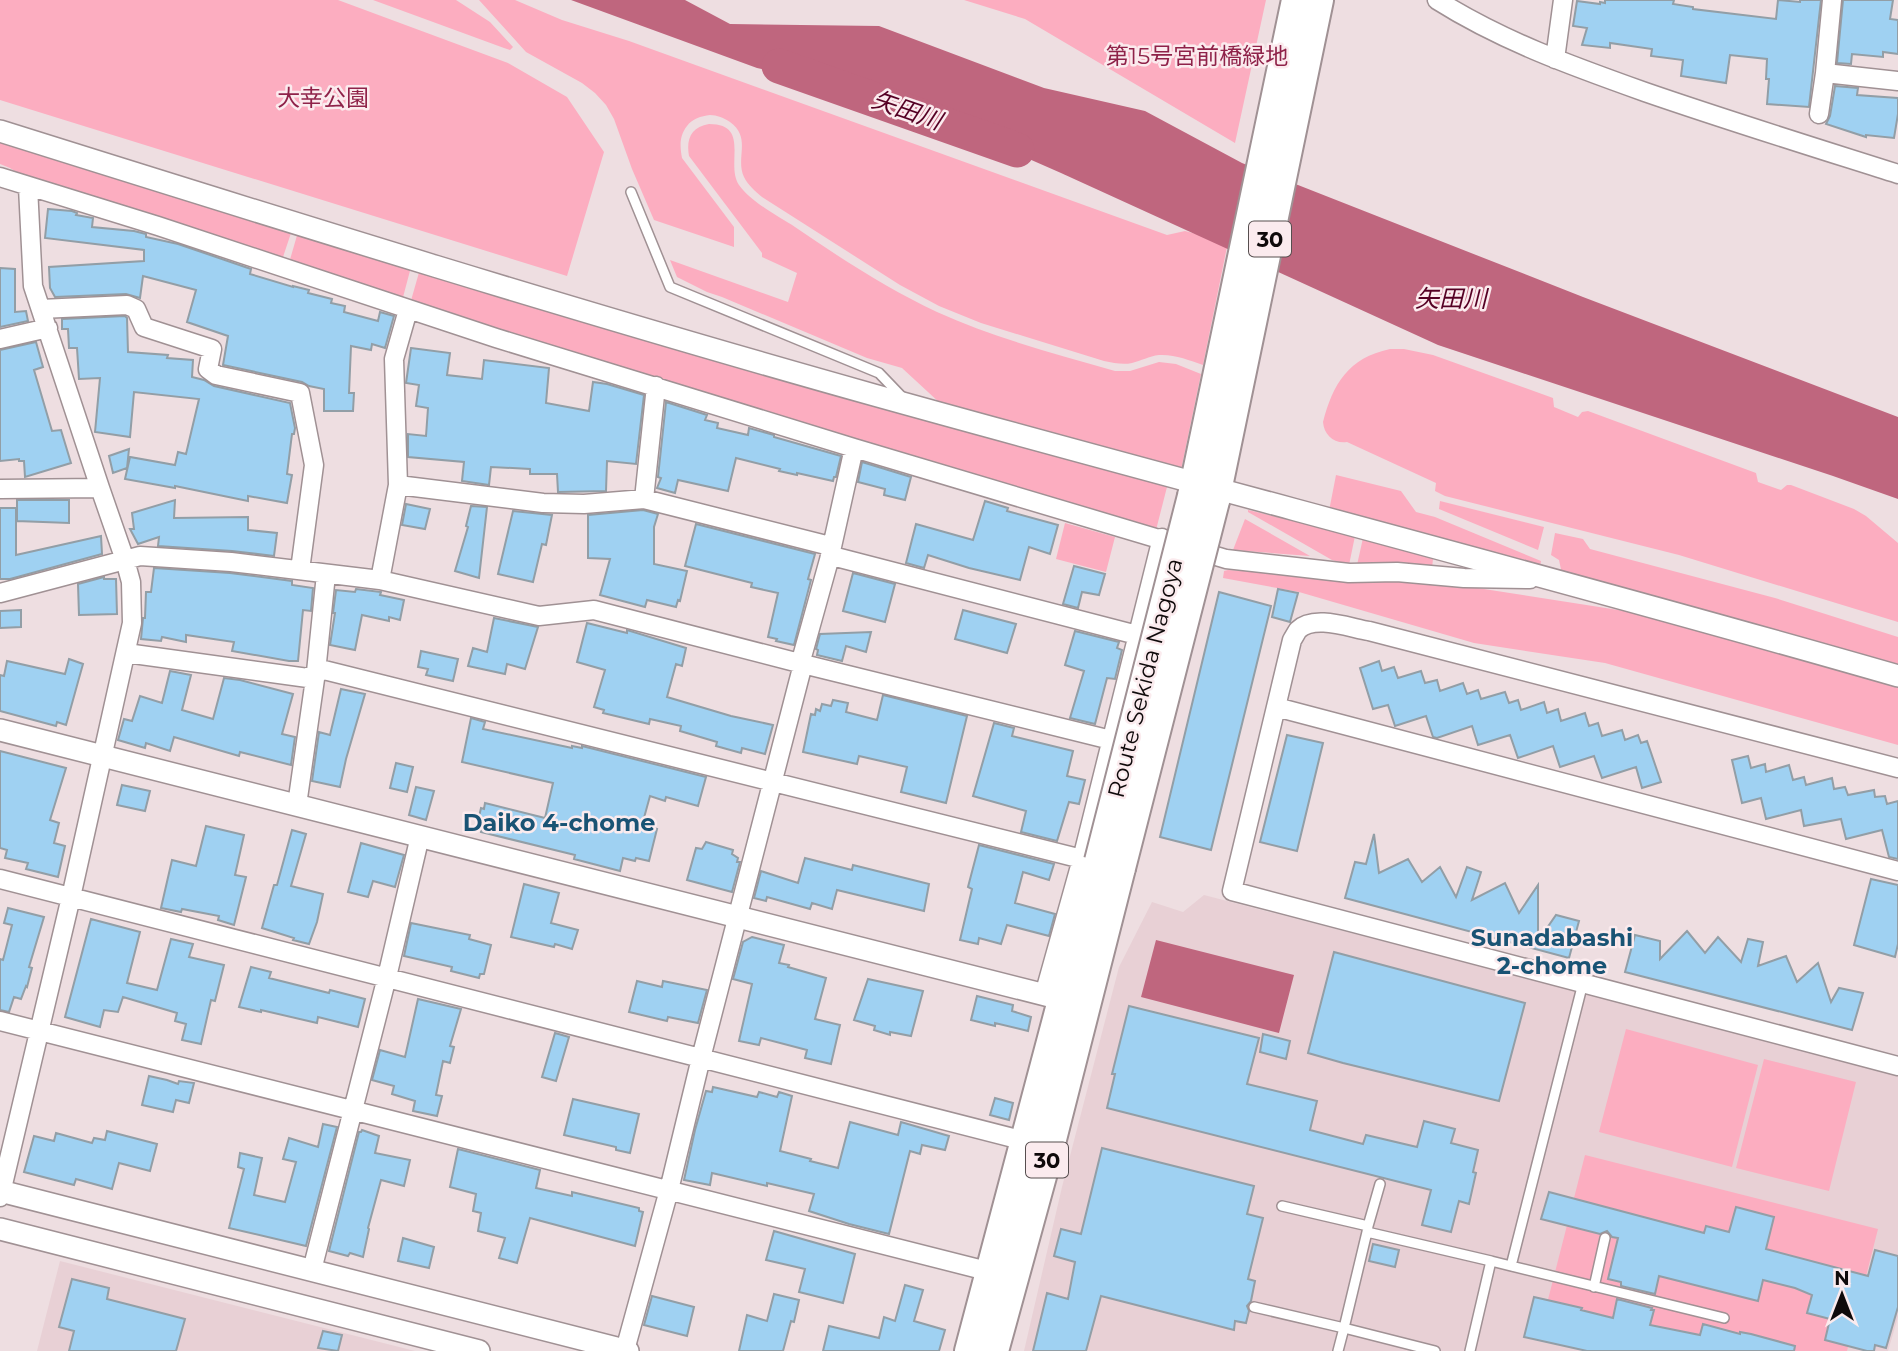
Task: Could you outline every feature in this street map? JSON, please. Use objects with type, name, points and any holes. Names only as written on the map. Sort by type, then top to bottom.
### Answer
[{"type":"main road","name":"Route Sekida Nagoya","points":[[1206,487],[1296,0]]},
{"type":"main road","name":"Route Sekida Nagoya","points":[[994,1351],[1038,1144],[1064,1000],[1206,487],[1319,0]]},
{"type":"main road","name":"Route Sekida Nagoya","points":[[969,1351],[991,1272],[1038,1144]]},
{"type":"street","points":[[1437,0],[1513,42],[1555,59],[1707,113],[1898,174]]},
{"type":"street","points":[[1555,59],[1563,0]]},
{"type":"street","points":[[1819,114],[1832,0]]},
{"type":"street","points":[[1825,73],[1898,81]]},
{"type":"street","points":[[0,131],[715,349],[1206,487],[1723,625],[1898,676]]},
{"type":"street","points":[[0,168],[28,187]]},
{"type":"street","points":[[0,177],[158,226],[408,310],[854,448],[1226,559],[1349,573],[1397,572],[1464,578],[1548,579]]},
{"type":"street","points":[[28,187],[33,286],[125,560],[131,582],[132,624],[71,897],[0,1193],[626,1351],[773,783],[854,448]]},
{"type":"street","points":[[41,309],[127,305],[136,309],[144,327],[212,349],[208,369],[216,375],[300,393],[314,465],[300,570]]},
{"type":"street","points":[[380,580],[398,485],[394,359],[408,310]]},
{"type":"street","points":[[0,339],[48,328]]},
{"type":"street","points":[[644,499],[656,386]]},
{"type":"street","points":[[398,485],[543,503],[584,504],[644,499],[826,545],[836,557],[1137,635]]},
{"type":"street","points":[[0,489],[100,488]]},
{"type":"street","points":[[0,730],[1064,1000],[1101,863],[1111,740],[1162,538]]},
{"type":"street","points":[[0,593],[140,556],[231,562],[380,580],[539,616],[594,610],[1111,740]]},
{"type":"street","points":[[297,805],[316,672],[326,574]]},
{"type":"street","points":[[1898,768],[1369,631],[1311,622],[1299,629],[1292,640],[1232,891],[1898,1066]]},
{"type":"street","points":[[126,653],[308,678],[320,668],[1101,863]]},
{"type":"street","points":[[1276,707],[1898,871]]},
{"type":"street","points":[[312,1270],[420,836]]},
{"type":"street","points":[[0,879],[1038,1144]]},
{"type":"street","points":[[0,1021],[991,1272]]},
{"type":"street","points":[[0,1229],[479,1351]]},
{"type":"lane","points":[[631,192],[670,287],[879,373],[907,404]]},
{"type":"lane","points":[[1511,1266],[1583,983]]},
{"type":"lane","points":[[1338,1351],[1380,1184]]},
{"type":"lane","points":[[1282,1206],[1724,1318]]},
{"type":"lane","points":[[1594,1287],[1605,1238]]},
{"type":"lane","points":[[1470,1351],[1491,1261]]},
{"type":"lane","points":[[1254,1307],[1435,1351]]},
{"type":"shaded area","points":[[1204,895],[1898,1075],[1898,1317],[1888,1351],[1024,1351],[1062,1187],[1119,967],[1152,902],[1183,912]]},
{"type":"shaded area","points":[[60,1261],[415,1351],[37,1351]]},
{"type":"green space","name":"大幸公園","points":[[0,0],[338,0],[508,63],[567,97],[604,152],[567,276],[0,100]]},
{"type":"green space","points":[[373,0],[456,0],[490,22],[513,47],[510,50],[504,48]]},
{"type":"green space","points":[[479,0],[515,0],[562,20],[629,41],[1167,235],[1185,231],[1228,242],[1203,365],[1165,355],[1129,364],[1104,361],[981,323],[939,306],[900,285],[762,197],[744,177],[741,163],[742,141],[737,128],[718,116],[703,116],[689,124],[681,138],[681,154],[734,227],[734,247],[654,220],[606,105],[582,83],[526,52]]},
{"type":"green space","name":"第15号宮前橋緑地","points":[[964,0],[1266,0],[1235,143],[1025,19]]},
{"type":"green space","points":[[709,124],[722,126],[733,138],[735,176],[750,197],[882,283],[919,303],[1003,338],[1115,371],[1130,371],[1159,362],[1176,364],[1201,374],[1181,470],[941,404],[902,368],[867,358],[677,277],[670,260],[788,302],[797,273],[762,257],[762,253],[689,156],[688,144],[691,135],[698,128]]},
{"type":"green space","points":[[0,139],[292,230],[282,260],[38,186],[0,164]]},
{"type":"green space","points":[[298,232],[411,267],[402,301],[289,263]]},
{"type":"green space","points":[[420,269],[1167,487],[1156,530],[410,304]]},
{"type":"green space","points":[[1390,349],[1433,355],[1553,398],[1554,407],[1578,417],[1582,412],[1588,411],[1756,473],[1758,482],[1781,490],[1791,485],[1854,509],[1898,543],[1898,622],[1679,555],[1445,496],[1435,491],[1436,483],[1347,442],[1330,438],[1323,422],[1332,396],[1344,375],[1363,359]]},
{"type":"green space","points":[[1336,475],[1401,491],[1416,512],[1435,517],[1541,561],[1540,567],[1329,511]]},
{"type":"green space","points":[[1440,501],[1544,527],[1538,550],[1439,509]]},
{"type":"green space","points":[[1248,510],[1355,536],[1349,565],[1332,560]]},
{"type":"green space","points":[[1245,519],[1310,556],[1233,550]]},
{"type":"green space","points":[[1065,523],[1115,537],[1106,572],[1056,559]]},
{"type":"green space","points":[[1555,533],[1583,539],[1590,549],[1775,598],[1898,637],[1898,666],[1562,574],[1559,560],[1551,555]]},
{"type":"green space","points":[[1363,538],[1433,559],[1432,568],[1394,563],[1357,565]]},
{"type":"green space","points":[[1224,571],[1458,585],[1644,614],[1898,684],[1898,745],[1605,663],[1474,643],[1299,592],[1223,578]]},
{"type":"green space","points":[[1626,1029],[1758,1065],[1732,1167],[1599,1132]]},
{"type":"green space","points":[[1764,1059],[1856,1082],[1829,1191],[1736,1168]]},
{"type":"green space","points":[[1585,1155],[1878,1229],[1847,1351],[1655,1351],[1542,1323]]},
{"type":"water","name":"矢田川","points":[[571,0],[685,0],[730,24],[879,26],[1044,88],[1145,111],[1242,163],[1898,417],[1898,499],[1438,345],[882,94],[757,68]]},
{"type":"water","points":[[1156,940],[1294,975],[1279,1033],[1141,997]]},
{"type":"building","points":[[1605,0],[1674,0],[1673,4],[1693,9],[1776,19],[1778,0],[1821,0],[1809,107],[1767,104],[1767,59],[1730,55],[1726,83],[1681,76],[1683,60],[1651,56],[1652,49],[1610,43],[1610,48],[1582,45],[1587,28],[1573,26],[1577,1],[1600,4],[1605,3]]},
{"type":"building","points":[[1843,0],[1893,0],[1890,19],[1898,20],[1898,54],[1883,52],[1883,57],[1852,54],[1851,64],[1837,63]]},
{"type":"building","points":[[1835,86],[1858,88],[1857,95],[1898,98],[1894,138],[1866,137],[1826,124]]},
{"type":"building","points":[[48,209],[72,211],[77,213],[76,215],[93,218],[92,227],[146,234],[146,237],[178,244],[251,269],[250,274],[332,299],[331,303],[345,306],[344,312],[378,321],[380,312],[394,316],[385,348],[372,344],[371,350],[351,346],[349,393],[354,393],[353,411],[324,411],[324,389],[223,365],[228,336],[187,322],[196,290],[143,276],[140,298],[126,294],[55,297],[50,288],[49,267],[144,261],[144,250],[45,238]]},
{"type":"building","points":[[0,268],[15,269],[15,312],[26,311],[28,321],[0,327]]},
{"type":"building","points":[[125,316],[128,352],[193,360],[192,377],[214,386],[290,403],[295,428],[287,474],[292,475],[287,503],[248,496],[248,501],[125,479],[130,457],[175,465],[178,452],[186,454],[199,399],[134,392],[130,437],[95,432],[100,378],[79,379],[77,348],[69,348],[68,329],[62,329],[62,319]]},
{"type":"building","points":[[36,342],[43,367],[34,370],[52,431],[61,430],[71,463],[25,477],[24,461],[0,461],[0,350]]},
{"type":"building","points":[[411,348],[450,353],[447,375],[482,379],[484,360],[549,368],[546,403],[589,411],[593,382],[644,395],[636,464],[607,461],[606,491],[558,492],[557,474],[530,474],[530,469],[491,467],[489,485],[462,481],[464,462],[408,457],[408,434],[426,436],[428,408],[416,406],[419,385],[406,383]]},
{"type":"building","points":[[666,402],[707,415],[705,420],[718,423],[717,428],[748,435],[749,428],[841,456],[836,477],[833,481],[797,475],[736,458],[728,491],[678,480],[675,493],[657,488],[661,478],[658,477]]},
{"type":"building","points":[[129,449],[127,468],[113,473],[109,456]]},
{"type":"building","points":[[862,462],[911,477],[905,500],[884,495],[885,489],[858,482]]},
{"type":"building","points":[[17,500],[69,500],[69,523],[17,521]]},
{"type":"building","points":[[175,500],[174,518],[248,517],[248,530],[277,533],[274,556],[158,546],[159,537],[138,544],[130,529],[134,529],[132,513]]},
{"type":"building","points":[[985,501],[1008,508],[1007,511],[1058,525],[1050,554],[1029,547],[1020,580],[928,555],[924,568],[906,563],[916,524],[973,540]]},
{"type":"building","points":[[406,504],[430,509],[425,529],[402,525]]},
{"type":"building","points":[[471,506],[487,507],[479,578],[455,571],[468,527],[466,526]]},
{"type":"building","points":[[0,508],[16,508],[16,555],[101,536],[102,554],[10,579],[0,579]]},
{"type":"building","points":[[643,510],[658,514],[654,527],[654,564],[687,571],[676,607],[647,600],[645,607],[600,595],[610,559],[588,558],[588,515]]},
{"type":"building","points":[[513,511],[552,515],[546,545],[542,544],[533,582],[498,574]]},
{"type":"building","points":[[696,524],[815,554],[794,645],[768,637],[778,593],[751,587],[752,583],[685,566]]},
{"type":"building","points":[[1074,566],[1105,574],[1099,595],[1082,592],[1078,608],[1063,604]]},
{"type":"building","points":[[154,568],[230,573],[292,581],[292,585],[313,588],[311,611],[303,610],[298,661],[232,651],[234,642],[186,635],[186,642],[162,637],[161,641],[141,639],[146,592],[151,592]]},
{"type":"building","points":[[853,573],[895,584],[885,622],[843,611]]},
{"type":"building","points":[[104,577],[116,579],[117,614],[79,615],[78,584]]},
{"type":"building","points":[[356,589],[381,592],[380,595],[404,600],[400,620],[389,617],[389,621],[362,615],[355,650],[330,645],[336,590],[355,592]]},
{"type":"building","points":[[1278,589],[1298,593],[1290,622],[1272,617]]},
{"type":"building","points":[[1219,592],[1271,606],[1211,850],[1160,837]]},
{"type":"building","points":[[21,610],[21,627],[0,628],[0,611]]},
{"type":"building","points":[[963,610],[1016,624],[1007,653],[955,639]]},
{"type":"building","points":[[494,618],[538,627],[525,669],[507,664],[505,674],[468,666],[473,648],[487,652]]},
{"type":"building","points":[[587,623],[627,633],[627,630],[686,648],[682,666],[676,664],[667,697],[773,725],[765,754],[742,748],[741,753],[716,746],[717,742],[680,731],[681,726],[650,719],[649,724],[603,713],[604,710],[594,707],[605,670],[577,662]]},
{"type":"building","points":[[1075,631],[1119,642],[1117,648],[1122,650],[1115,679],[1107,678],[1095,724],[1070,718],[1084,671],[1065,665]]},
{"type":"building","points":[[871,632],[866,652],[846,646],[842,661],[817,655],[820,634]]},
{"type":"building","points":[[421,651],[458,659],[453,681],[426,675],[428,669],[418,667]]},
{"type":"building","points":[[69,659],[83,664],[66,725],[57,722],[56,726],[0,711],[0,675],[4,676],[7,661],[65,674]]},
{"type":"building","points":[[1379,661],[1382,671],[1394,667],[1398,678],[1421,671],[1425,683],[1437,680],[1440,691],[1463,683],[1467,694],[1478,690],[1481,699],[1505,692],[1509,703],[1518,700],[1521,710],[1544,702],[1547,713],[1558,709],[1561,721],[1585,713],[1589,726],[1598,723],[1602,736],[1622,730],[1625,740],[1638,735],[1641,743],[1647,741],[1661,782],[1642,788],[1636,767],[1602,778],[1594,756],[1560,767],[1553,746],[1518,758],[1510,735],[1478,745],[1472,726],[1433,737],[1426,716],[1395,726],[1388,705],[1373,709],[1360,668]]},
{"type":"building","points":[[170,671],[191,675],[182,710],[213,719],[224,678],[293,694],[282,734],[295,737],[291,765],[240,752],[239,756],[174,737],[170,751],[146,743],[145,748],[118,740],[124,719],[132,721],[140,696],[162,703]]},
{"type":"building","points":[[341,689],[365,694],[340,787],[312,781],[319,732],[330,735]]},
{"type":"building","points":[[883,695],[967,716],[946,803],[901,792],[907,767],[859,756],[857,764],[803,752],[811,714],[815,715],[816,709],[820,711],[822,704],[831,706],[833,700],[848,703],[846,712],[877,720]]},
{"type":"building","points":[[471,718],[485,722],[483,729],[572,748],[582,746],[706,777],[698,806],[666,797],[665,801],[650,796],[642,825],[657,829],[649,861],[623,858],[620,871],[574,859],[575,855],[481,832],[482,826],[477,825],[485,803],[545,818],[553,783],[462,762]]},
{"type":"building","points":[[994,723],[1014,728],[1012,736],[1073,751],[1067,776],[1085,780],[1079,804],[1069,802],[1057,841],[1021,832],[1026,811],[973,796]]},
{"type":"building","points":[[1287,735],[1323,743],[1297,851],[1260,842]]},
{"type":"building","points":[[0,751],[66,768],[50,820],[59,823],[54,843],[65,846],[58,877],[26,869],[28,863],[5,858],[7,850],[0,848]]},
{"type":"building","points":[[1748,756],[1751,768],[1765,764],[1766,772],[1789,765],[1793,780],[1804,777],[1806,785],[1832,778],[1834,789],[1845,787],[1848,795],[1874,790],[1875,797],[1885,796],[1887,804],[1898,801],[1898,859],[1889,857],[1882,830],[1846,839],[1841,819],[1804,826],[1801,810],[1766,819],[1761,798],[1742,803],[1732,760]]},
{"type":"building","points":[[396,763],[413,767],[407,792],[390,788]]},
{"type":"building","points":[[122,785],[150,791],[145,811],[117,805]]},
{"type":"building","points":[[416,787],[434,791],[426,820],[409,815]]},
{"type":"building","points":[[206,826],[244,835],[235,875],[246,877],[234,925],[218,920],[219,916],[161,908],[172,860],[196,866]]},
{"type":"building","points":[[292,830],[306,834],[291,886],[323,894],[309,944],[262,928]]},
{"type":"building","points":[[1374,834],[1379,873],[1408,859],[1422,882],[1440,867],[1456,897],[1467,867],[1481,872],[1472,900],[1505,883],[1519,913],[1538,885],[1538,941],[1556,915],[1579,921],[1569,958],[1345,898],[1355,862],[1366,864]]},
{"type":"building","points":[[706,842],[733,850],[732,854],[738,858],[737,862],[740,862],[732,892],[687,880],[696,848],[702,849]]},
{"type":"building","points":[[361,843],[404,855],[395,887],[373,881],[368,897],[348,892]]},
{"type":"building","points":[[979,845],[1054,864],[1049,880],[1023,872],[1015,903],[1055,914],[1049,936],[1007,925],[1001,944],[979,938],[978,944],[960,940],[972,889],[968,887]]},
{"type":"building","points":[[805,858],[852,870],[853,865],[929,884],[924,911],[837,890],[832,909],[812,903],[810,909],[767,897],[766,901],[754,898],[761,871],[798,883]]},
{"type":"building","points":[[1871,879],[1898,885],[1898,944],[1895,957],[1854,945]]},
{"type":"building","points":[[524,884],[559,893],[551,923],[578,930],[572,949],[511,937]]},
{"type":"building","points":[[8,908],[44,917],[29,967],[32,968],[27,987],[21,999],[14,997],[9,1012],[0,1010],[0,959],[3,960],[12,925],[4,923]]},
{"type":"building","points":[[91,919],[140,932],[127,983],[157,990],[171,939],[193,944],[189,957],[224,965],[215,1001],[211,1000],[201,1044],[182,1040],[186,1024],[175,1021],[177,1013],[123,997],[118,1012],[104,1010],[100,1027],[65,1017]]},
{"type":"building","points":[[411,923],[470,935],[469,939],[491,945],[484,974],[480,974],[479,978],[451,971],[452,967],[404,956]]},
{"type":"building","points":[[1687,931],[1705,953],[1718,937],[1741,962],[1748,939],[1763,942],[1758,966],[1786,956],[1797,982],[1818,963],[1831,1002],[1839,988],[1863,993],[1852,1030],[1625,972],[1635,935],[1660,941],[1660,959]]},
{"type":"building","points":[[752,937],[784,945],[779,963],[826,978],[815,1019],[840,1025],[831,1064],[805,1058],[807,1050],[761,1038],[759,1045],[739,1041],[752,984],[733,979],[743,942]]},
{"type":"building","points":[[1334,952],[1525,1003],[1499,1101],[1308,1053]]},
{"type":"building","points":[[251,967],[271,972],[269,978],[365,999],[358,1027],[318,1017],[317,1023],[239,1007]]},
{"type":"building","points":[[868,979],[923,991],[911,1036],[890,1032],[890,1035],[874,1030],[875,1026],[854,1020]]},
{"type":"building","points":[[637,981],[662,987],[663,981],[707,990],[698,1023],[668,1017],[667,1021],[629,1012]]},
{"type":"building","points":[[977,996],[1013,1005],[1012,1011],[1031,1017],[1028,1031],[971,1020]]},
{"type":"building","points":[[418,999],[461,1009],[450,1046],[454,1047],[450,1063],[443,1061],[436,1095],[442,1096],[437,1116],[413,1111],[415,1101],[392,1094],[394,1086],[372,1080],[380,1050],[405,1057]]},
{"type":"building","points":[[1129,1006],[1259,1038],[1247,1084],[1317,1101],[1310,1130],[1363,1144],[1366,1135],[1417,1147],[1424,1121],[1455,1129],[1451,1143],[1478,1150],[1469,1204],[1459,1201],[1451,1232],[1422,1225],[1431,1190],[1107,1108],[1115,1074],[1112,1074]]},
{"type":"building","points":[[555,1033],[569,1037],[556,1081],[542,1077]]},
{"type":"building","points":[[1263,1034],[1290,1041],[1286,1059],[1260,1052]]},
{"type":"building","points":[[149,1076],[178,1084],[179,1081],[194,1083],[189,1103],[176,1100],[173,1112],[142,1105]]},
{"type":"building","points":[[713,1087],[757,1097],[759,1092],[777,1097],[779,1092],[792,1096],[780,1151],[838,1168],[850,1122],[898,1135],[901,1122],[949,1136],[945,1150],[922,1145],[920,1154],[910,1151],[889,1234],[809,1211],[814,1194],[712,1173],[710,1185],[684,1180],[706,1091],[712,1092]]},
{"type":"building","points":[[995,1098],[1013,1103],[1009,1120],[990,1115]]},
{"type":"building","points":[[573,1099],[639,1114],[630,1153],[616,1150],[616,1147],[564,1135]]},
{"type":"building","points":[[323,1124],[337,1127],[306,1246],[229,1228],[244,1169],[238,1167],[240,1153],[262,1158],[254,1195],[285,1202],[296,1162],[283,1159],[289,1138],[318,1147]]},
{"type":"building","points":[[362,1130],[379,1136],[375,1153],[410,1160],[404,1186],[381,1180],[363,1257],[329,1251],[359,1132]]},
{"type":"building","points":[[107,1131],[157,1144],[150,1171],[119,1163],[112,1189],[76,1179],[74,1185],[24,1172],[34,1136],[54,1141],[56,1133],[92,1143],[94,1138],[105,1140]]},
{"type":"building","points":[[1102,1148],[1254,1186],[1247,1214],[1263,1218],[1248,1279],[1255,1281],[1251,1301],[1247,1306],[1249,1311],[1246,1323],[1235,1321],[1234,1330],[1101,1296],[1086,1351],[1033,1351],[1047,1293],[1068,1299],[1075,1262],[1054,1256],[1061,1229],[1081,1234]]},
{"type":"building","points":[[458,1149],[540,1170],[536,1188],[572,1196],[572,1192],[639,1208],[639,1211],[643,1212],[635,1246],[530,1218],[517,1263],[499,1258],[505,1238],[478,1231],[481,1213],[473,1211],[476,1194],[450,1187]]},
{"type":"building","points":[[1549,1192],[1704,1233],[1706,1226],[1729,1232],[1736,1207],[1774,1217],[1766,1249],[1868,1276],[1875,1250],[1898,1256],[1898,1307],[1886,1348],[1875,1345],[1874,1351],[1867,1351],[1825,1340],[1830,1319],[1807,1313],[1812,1295],[1763,1280],[1758,1301],[1659,1276],[1655,1294],[1621,1286],[1621,1282],[1608,1279],[1618,1238],[1612,1237],[1607,1231],[1600,1234],[1541,1219]]},
{"type":"building","points":[[774,1231],[855,1254],[843,1303],[799,1292],[805,1269],[766,1260]]},
{"type":"building","points":[[403,1238],[434,1247],[429,1268],[398,1261]]},
{"type":"building","points":[[1373,1244],[1399,1250],[1395,1267],[1369,1261]]},
{"type":"building","points":[[72,1279],[109,1288],[107,1299],[185,1319],[176,1351],[69,1351],[74,1331],[59,1327]]},
{"type":"building","points":[[905,1285],[923,1290],[914,1321],[945,1330],[939,1351],[823,1351],[829,1326],[879,1338],[884,1317],[895,1321]]},
{"type":"building","points":[[774,1294],[799,1300],[783,1351],[739,1351],[747,1315],[767,1321]]},
{"type":"building","points":[[652,1296],[694,1307],[687,1336],[644,1325]]},
{"type":"building","points":[[1534,1297],[1613,1318],[1617,1299],[1652,1308],[1651,1310],[1654,1310],[1650,1325],[1700,1335],[1703,1324],[1795,1346],[1794,1351],[1587,1351],[1524,1337]]},
{"type":"building","points":[[323,1331],[342,1335],[338,1351],[318,1348]]},
{"type":"waterway","name":"矢田川","points":[[779,66],[1017,150]]},
{"type":"district","name":"Daiko 4-chome","points":[[559,822]]},
{"type":"district","name":"Sunadabashi 2-chome","points":[[1552,951]]}]
